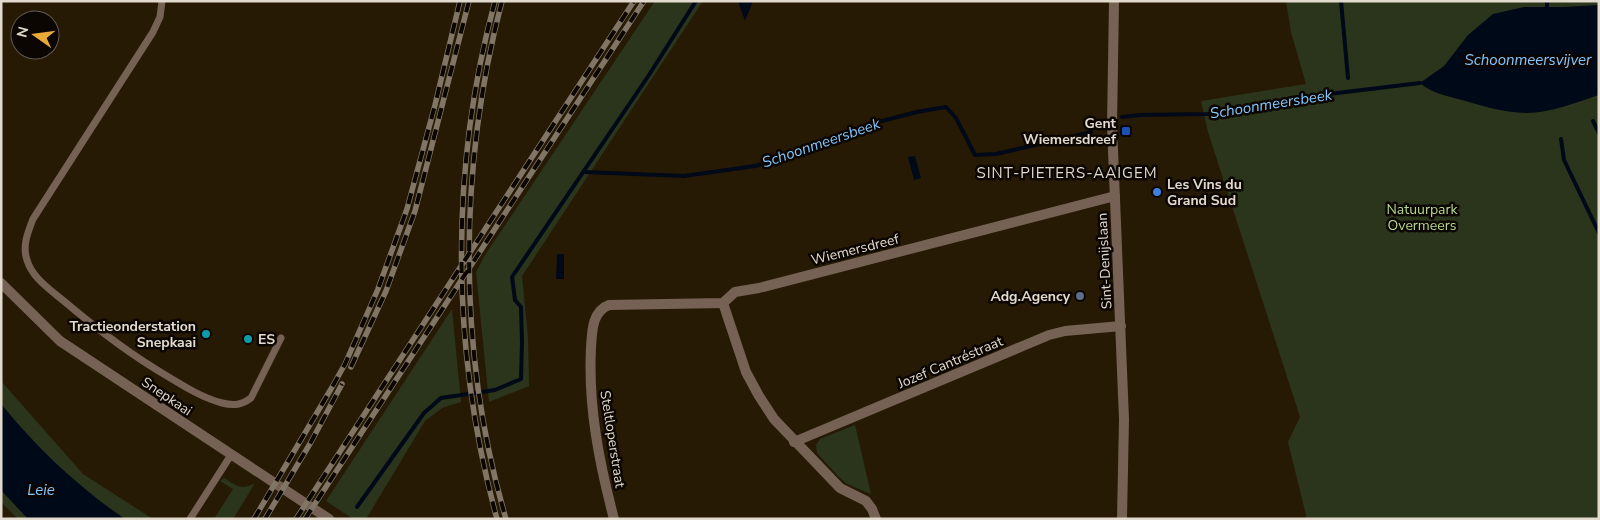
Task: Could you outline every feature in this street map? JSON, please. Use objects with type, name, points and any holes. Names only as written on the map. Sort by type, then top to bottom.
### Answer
[{"type":"street","name":"Sint-Denijslaan","points":[[1114,1],[1112,126],[1124,420],[1122,519]]},
{"type":"street","name":"Wiemersdreef","points":[[723,303],[735,292],[759,288],[1115,196]]},
{"type":"street","name":"Snepkaai","points":[[1,283],[60,341],[329,519]]},
{"type":"street","name":"Steltloperstraat","points":[[614,519],[599,456],[591,397],[590,373],[596,315],[603,306],[609,304],[723,303]]},
{"type":"street","points":[[723,303],[746,372],[774,419],[840,488],[866,501],[872,508],[876,519]]},
{"type":"street","name":"Jozef Cantréstraat","points":[[794,442],[1049,335],[1065,331],[1120,326]]},
{"type":"lane","points":[[162,1],[160,16],[153,32],[33,219],[25,246],[26,259],[33,273],[49,289],[101,331],[150,366],[191,390],[223,404],[242,404],[251,398],[281,338]]},
{"type":"lane","points":[[190,519],[230,455]]},
{"type":"green space","points":[[655,1],[703,1],[522,276],[528,337],[529,386],[489,402],[476,272],[485,255]]},
{"type":"green space","name":"Natuurpark Overmeers","points":[[1286,1],[1599,1],[1599,519],[1307,519],[1288,442],[1300,417],[1208,132],[1201,101],[1306,84],[1291,32]]},
{"type":"green space","points":[[452,309],[461,402],[442,408],[425,421],[366,519],[353,519],[326,501]]},
{"type":"green space","points":[[1,381],[83,474],[153,519],[125,519],[104,505],[52,461],[1,404]]},
{"type":"green space","points":[[855,425],[871,494],[847,484],[817,453],[816,445],[820,439]]},
{"type":"green space","points":[[224,478],[239,487],[246,487],[255,483],[233,519],[214,519],[233,489],[220,481]]},
{"type":"green space","points":[[1,490],[28,519],[18,519],[1,502]]},
{"type":"water","points":[[738,1],[753,1],[745,21]]},
{"type":"water","name":"Schoonmeersvijver","points":[[1599,5],[1599,95],[1554,109],[1536,113],[1519,113],[1494,109],[1445,96],[1434,92],[1420,83],[1444,66],[1468,35],[1493,14],[1524,7]]},
{"type":"water","points":[[915,156],[921,178],[914,180],[908,157]]},
{"type":"water","points":[[557,254],[564,254],[564,279],[556,279]]},
{"type":"water","name":"Leie","points":[[1,404],[59,466],[91,494],[125,519],[28,519],[1,490]]},
{"type":"waterway","name":"Schoonmeersbeek","points":[[357,507],[424,413],[441,398],[495,390],[521,379],[521,307],[515,300],[512,277],[649,75],[696,1]]},
{"type":"waterway","points":[[1341,1],[1348,78]]},
{"type":"waterway","points":[[1547,1],[1547,7]]},
{"type":"waterway","name":"Schoonmeersbeek","points":[[1122,117],[1208,114],[1254,109],[1296,98],[1420,83]]},
{"type":"waterway","name":"Schoonmeersbeek","points":[[584,172],[684,176],[755,166],[796,155],[870,124],[946,107],[956,118],[975,155],[996,154],[1091,132]]},
{"type":"waterway","points":[[1593,121],[1599,133]]},
{"type":"waterway","points":[[1561,139],[1564,160],[1599,233]]},
{"type":"railway","points":[[254,519],[345,364],[378,289],[407,209],[460,1]]},
{"type":"railway","points":[[351,367],[386,291],[415,211],[469,1]]},
{"type":"railway","points":[[495,1],[480,65],[469,130],[463,195],[462,260],[464,326],[471,391],[482,455],[497,519]]},
{"type":"railway","points":[[502,1],[477,129],[471,195],[469,260],[472,326],[479,391],[490,456],[506,519]]},
{"type":"railway","points":[[296,519],[634,1]]},
{"type":"railway","points":[[305,519],[644,1]]},
{"type":"railway","points":[[265,519],[311,442],[342,384]]},
{"type":"place","name":"Gent Wiemersdreef","points":[[1126,131]]},
{"type":"place","name":"Les Vins du Grand Sud","points":[[1157,192]]},
{"type":"place","name":"Adg.Agency","points":[[1080,296]]},
{"type":"place","name":"Tractieonderstation Snepkaai","points":[[206,334]]},
{"type":"place","name":"ES","points":[[248,339]]},
{"type":"district","name":"SINT-PIETERS-AAIGEM","points":[[1067,173]]}]
